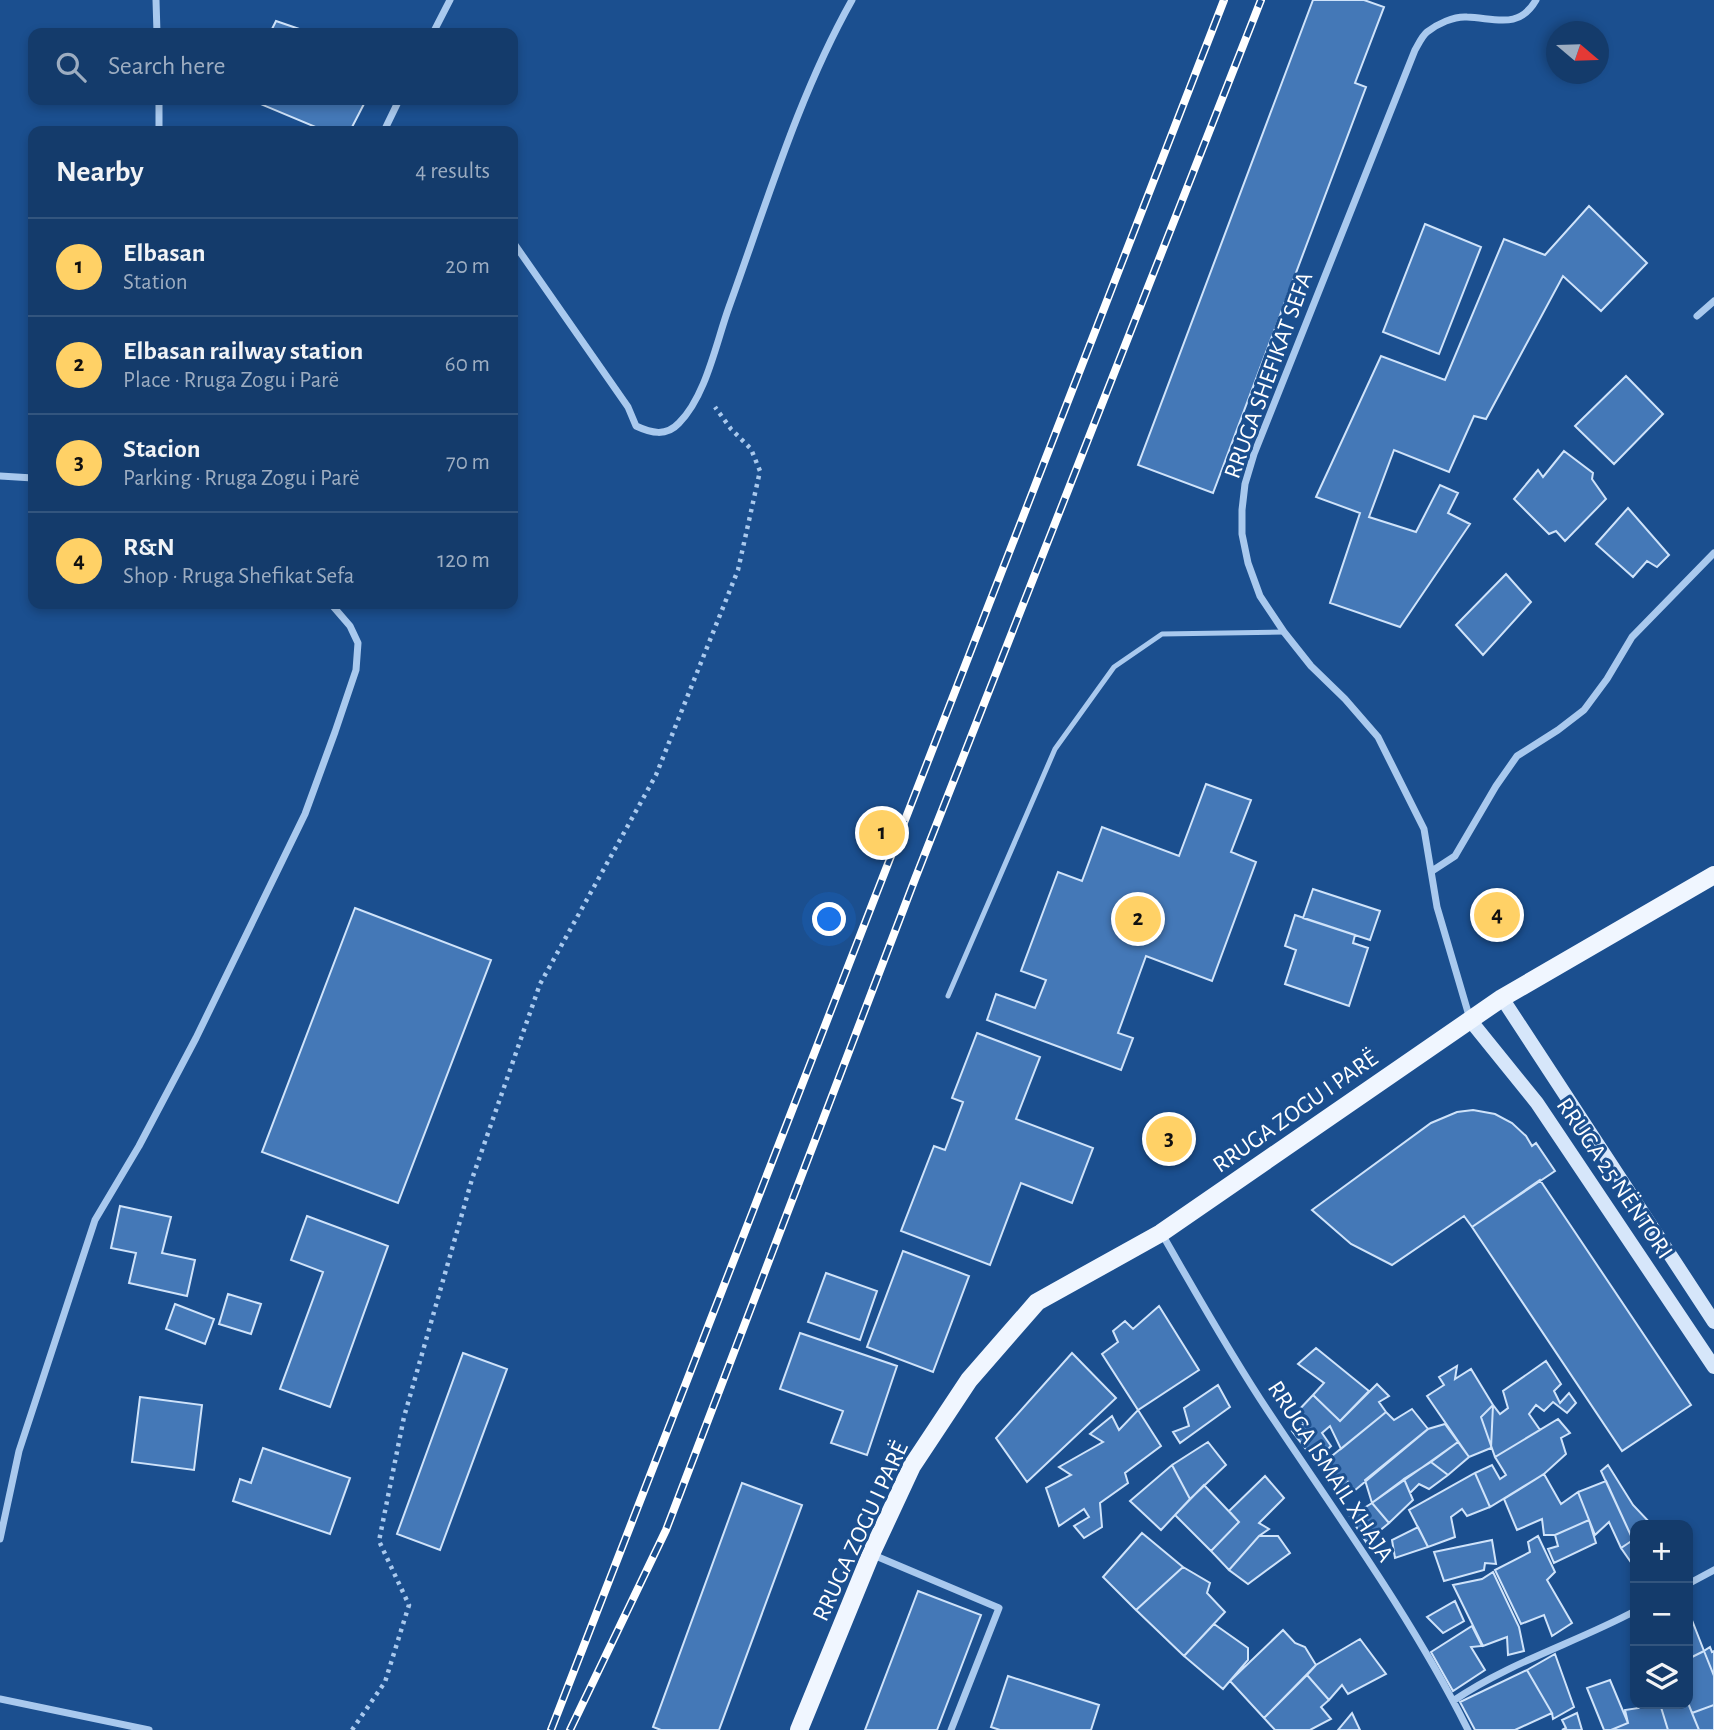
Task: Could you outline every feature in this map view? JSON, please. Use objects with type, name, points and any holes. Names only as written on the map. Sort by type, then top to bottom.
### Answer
[{"type":"main road","name":"RRUGA ZOGU I PARË","points":[[799,1730],[871,1554],[919,1455],[969,1380],[1037,1302],[1161,1233],[1502,998],[1714,875]]},
{"type":"street","points":[[156,0],[157,28]]},
{"type":"street","points":[[436,28],[450,0]]},
{"type":"street","points":[[518,249],[628,407],[636,426],[650,432],[664,432],[678,425],[702,390],[715,345],[804,104],[828,42],[852,0]]},
{"type":"street","name":"RRUGA SHEFIKAT SEFA","points":[[1470,1020],[1437,906],[1424,829],[1378,737],[1311,666],[1260,596],[1248,563],[1242,534],[1242,509],[1245,484],[1259,442],[1415,50],[1426,33],[1449,20],[1465,16],[1503,21],[1528,12],[1536,0]]},
{"type":"street","points":[[159,105],[159,126]]},
{"type":"street","points":[[386,126],[397,105]]},
{"type":"street","points":[[1697,316],[1714,301]]},
{"type":"street","points":[[0,476],[28,478]]},
{"type":"street","points":[[1432,871],[1455,856],[1517,755],[1558,730],[1584,710],[1607,679],[1632,637],[1714,553]]},
{"type":"street","points":[[0,1539],[19,1451],[95,1220],[139,1146],[202,1026],[305,814],[335,732],[356,670],[359,643],[350,626],[335,609]]},
{"type":"street","name":"RRUGA 25 NËNTORI","points":[[1502,998],[1714,1322]]},
{"type":"street","name":"RRUGA 25 NËNTORI","points":[[1470,1020],[1537,1103],[1714,1367]]},
{"type":"street","name":"RRUGA ISMAIL XHAJA","points":[[1161,1233],[1266,1408],[1371,1566],[1454,1701],[1468,1730]]},
{"type":"street","points":[[871,1554],[999,1608],[951,1730]]},
{"type":"street","points":[[1690,1583],[1714,1570]]},
{"type":"street","points":[[1454,1701],[1476,1685],[1541,1652],[1600,1630],[1630,1614]]},
{"type":"street","points":[[0,1699],[149,1730]]},
{"type":"lane","points":[[948,996],[1055,749],[1114,667],[1162,634],[1284,632]]},
{"type":"path","points":[[352,1730],[385,1682],[409,1605],[379,1541],[404,1417],[472,1179],[540,984],[656,775],[738,570],[760,471],[751,449],[731,429],[702,390]]},
{"type":"building","points":[[1313,0],[1364,0],[1384,7],[1355,83],[1366,87],[1213,493],[1138,465]]},
{"type":"building","points":[[276,21],[296,28],[272,28]]},
{"type":"building","points":[[263,105],[363,105],[353,126],[313,126]]},
{"type":"building","points":[[1589,206],[1647,263],[1601,311],[1563,276],[1486,419],[1474,416],[1449,472],[1394,450],[1369,517],[1416,532],[1440,485],[1458,493],[1448,513],[1470,524],[1400,627],[1330,603],[1360,513],[1316,497],[1381,356],[1445,380],[1504,239],[1545,255]]},
{"type":"building","points":[[1425,224],[1481,247],[1439,354],[1383,332]]},
{"type":"building","points":[[1626,376],[1663,414],[1614,464],[1575,426]]},
{"type":"building","points":[[1564,451],[1593,473],[1592,479],[1606,499],[1565,541],[1556,531],[1549,534],[1514,499],[1538,470],[1543,477]]},
{"type":"building","points":[[1628,508],[1669,555],[1657,567],[1647,561],[1633,577],[1596,544]]},
{"type":"building","points":[[1506,574],[1531,602],[1483,655],[1456,625]]},
{"type":"building","points":[[1206,784],[1251,800],[1231,852],[1256,862],[1212,981],[1146,956],[1118,1033],[1133,1038],[1121,1070],[987,1020],[996,994],[1035,1008],[1046,980],[1021,971],[1058,872],[1082,881],[1102,827],[1179,856]]},
{"type":"building","points":[[1313,889],[1380,911],[1370,940],[1303,918]]},
{"type":"building","points":[[355,908],[491,960],[398,1203],[262,1152]]},
{"type":"building","points":[[1295,915],[1355,935],[1353,943],[1368,948],[1349,1006],[1285,984],[1296,950],[1285,946]]},
{"type":"building","points":[[977,1033],[1040,1057],[1016,1119],[1093,1148],[1072,1203],[1021,1183],[990,1265],[901,1231],[934,1146],[945,1150],[963,1102],[952,1098]]},
{"type":"building","points":[[1473,1110],[1495,1114],[1512,1123],[1532,1146],[1536,1143],[1555,1171],[1472,1227],[1464,1216],[1392,1265],[1351,1244],[1312,1210],[1431,1123],[1457,1112]]},
{"type":"building","points":[[1540,1180],[1691,1405],[1622,1451],[1472,1227]]},
{"type":"building","points":[[120,1206],[171,1217],[162,1253],[195,1260],[187,1296],[129,1283],[136,1253],[111,1248]]},
{"type":"building","points":[[307,1216],[388,1246],[330,1407],[280,1389],[323,1272],[291,1260]]},
{"type":"building","points":[[903,1251],[969,1276],[933,1372],[867,1347]]},
{"type":"building","points":[[826,1273],[877,1291],[860,1340],[808,1322]]},
{"type":"building","points":[[228,1294],[261,1304],[251,1334],[219,1324]]},
{"type":"building","points":[[175,1304],[214,1319],[205,1344],[166,1329]]},
{"type":"building","points":[[1159,1306],[1199,1370],[1138,1410],[1102,1354],[1118,1342],[1113,1331],[1125,1321],[1133,1329]]},
{"type":"building","points":[[800,1333],[897,1366],[867,1455],[831,1443],[843,1411],[780,1389]]},
{"type":"building","points":[[1316,1348],[1369,1391],[1340,1421],[1313,1395],[1324,1383],[1298,1364]]},
{"type":"building","points":[[463,1353],[507,1369],[440,1550],[397,1534]]},
{"type":"building","points":[[1072,1353],[1116,1398],[1027,1482],[996,1438]]},
{"type":"building","points":[[1546,1361],[1561,1384],[1554,1391],[1560,1403],[1569,1393],[1576,1403],[1567,1413],[1553,1402],[1544,1411],[1536,1405],[1529,1414],[1540,1430],[1495,1457],[1481,1417],[1493,1405],[1500,1414],[1508,1408],[1503,1391]]},
{"type":"building","points":[[1457,1366],[1455,1379],[1471,1369],[1493,1405],[1491,1448],[1469,1457],[1427,1396],[1444,1385],[1439,1377]]},
{"type":"building","points":[[1377,1384],[1389,1396],[1379,1402],[1386,1412],[1341,1449],[1330,1426],[1322,1433],[1331,1446],[1315,1461],[1292,1431],[1304,1424],[1297,1412],[1313,1395],[1340,1421]]},
{"type":"building","points":[[1218,1385],[1230,1407],[1180,1443],[1173,1432],[1189,1426],[1184,1408]]},
{"type":"building","points":[[140,1397],[202,1405],[194,1470],[132,1462]]},
{"type":"building","points":[[1412,1409],[1428,1429],[1354,1491],[1348,1482],[1340,1491],[1328,1469],[1322,1464],[1386,1412],[1394,1420]]},
{"type":"building","points":[[1138,1410],[1161,1446],[1125,1473],[1128,1483],[1100,1503],[1102,1527],[1084,1538],[1074,1526],[1089,1517],[1084,1509],[1059,1526],[1046,1488],[1071,1475],[1059,1467],[1103,1442],[1090,1434],[1112,1416],[1119,1430]]},
{"type":"building","points":[[1558,1419],[1570,1433],[1561,1438],[1566,1454],[1544,1474],[1490,1507],[1475,1473],[1492,1465],[1500,1479],[1506,1475],[1495,1457]]},
{"type":"building","points":[[1445,1424],[1458,1442],[1372,1503],[1365,1480],[1428,1429]]},
{"type":"building","points":[[1208,1442],[1226,1465],[1190,1499],[1172,1465]]},
{"type":"building","points":[[1458,1442],[1469,1457],[1448,1475],[1431,1462]]},
{"type":"building","points":[[263,1448],[350,1478],[330,1534],[233,1501],[240,1479],[251,1483]]},
{"type":"building","points":[[1431,1462],[1448,1475],[1429,1489],[1419,1484],[1410,1493],[1404,1479]]},
{"type":"building","points":[[1172,1465],[1190,1499],[1161,1530],[1130,1501]]},
{"type":"building","points":[[1608,1465],[1633,1505],[1647,1520],[1630,1520],[1630,1534],[1601,1471]]},
{"type":"building","points":[[1475,1473],[1490,1507],[1467,1516],[1462,1509],[1451,1517],[1455,1537],[1428,1547],[1409,1510]]},
{"type":"building","points":[[1544,1474],[1561,1504],[1578,1492],[1589,1520],[1555,1535],[1544,1535],[1542,1519],[1517,1530],[1504,1499]]},
{"type":"building","points":[[1265,1476],[1284,1498],[1259,1523],[1269,1529],[1259,1536],[1229,1570],[1211,1551],[1239,1522],[1229,1511]]},
{"type":"building","points":[[1404,1479],[1413,1500],[1389,1523],[1372,1503]]},
{"type":"building","points":[[1606,1481],[1630,1533],[1630,1542],[1621,1548],[1609,1522],[1595,1535],[1578,1492]]},
{"type":"building","points":[[742,1483],[802,1505],[719,1730],[661,1730],[653,1727]]},
{"type":"building","points":[[1204,1485],[1239,1522],[1211,1551],[1175,1515]]},
{"type":"building","points":[[1372,1503],[1389,1523],[1366,1542],[1350,1517]]},
{"type":"building","points":[[1589,1520],[1596,1543],[1554,1563],[1548,1549],[1558,1546],[1555,1535]]},
{"type":"building","points":[[1418,1527],[1428,1547],[1395,1558],[1392,1540]]},
{"type":"building","points":[[1142,1533],[1183,1567],[1136,1610],[1103,1577]]},
{"type":"building","points":[[1259,1536],[1278,1536],[1290,1553],[1248,1584],[1229,1570]]},
{"type":"building","points":[[1538,1536],[1555,1572],[1547,1580],[1572,1623],[1552,1636],[1544,1615],[1521,1624],[1495,1570],[1530,1552],[1528,1542]]},
{"type":"building","points":[[1492,1540],[1496,1564],[1485,1563],[1484,1570],[1444,1581],[1434,1552]]},
{"type":"building","points":[[1630,1542],[1630,1561],[1621,1548]]},
{"type":"building","points":[[1183,1567],[1210,1583],[1207,1593],[1225,1612],[1184,1656],[1136,1610]]},
{"type":"building","points":[[1493,1572],[1519,1627],[1524,1651],[1508,1655],[1507,1637],[1483,1646],[1453,1585],[1482,1579]]},
{"type":"building","points":[[918,1591],[981,1615],[937,1730],[865,1730]]},
{"type":"building","points":[[1455,1601],[1464,1621],[1443,1633],[1427,1617]]},
{"type":"building","points":[[1693,1623],[1704,1651],[1693,1656]]},
{"type":"building","points":[[1214,1624],[1248,1648],[1248,1660],[1223,1689],[1184,1656]]},
{"type":"building","points":[[1472,1626],[1482,1646],[1471,1647],[1485,1670],[1453,1691],[1431,1652]]},
{"type":"building","points":[[1283,1630],[1295,1643],[1305,1647],[1316,1665],[1264,1718],[1230,1681]]},
{"type":"building","points":[[1360,1639],[1386,1674],[1348,1694],[1342,1685],[1329,1700],[1307,1675],[1316,1665]]},
{"type":"building","points":[[1710,1647],[1712,1652],[1714,1651],[1714,1676],[1704,1651]]},
{"type":"building","points":[[1704,1651],[1714,1676],[1714,1705],[1692,1713],[1690,1709],[1693,1709],[1693,1656]]},
{"type":"building","points":[[1555,1654],[1574,1707],[1553,1719],[1527,1670]]},
{"type":"building","points":[[1527,1670],[1552,1713],[1515,1730],[1475,1730],[1460,1702]]},
{"type":"building","points":[[1307,1675],[1329,1700],[1321,1707],[1331,1719],[1310,1730],[1275,1730],[1264,1718]]},
{"type":"building","points":[[1008,1676],[1099,1705],[1091,1730],[1000,1730],[991,1727]]},
{"type":"building","points":[[1610,1680],[1628,1723],[1604,1730],[1587,1688]]},
{"type":"building","points":[[1714,1705],[1714,1730],[1699,1730],[1692,1713]]},
{"type":"building","points":[[1662,1709],[1690,1709],[1699,1730],[1668,1730]]},
{"type":"building","points":[[1662,1709],[1668,1730],[1611,1730],[1628,1723],[1625,1710]]},
{"type":"building","points":[[1352,1713],[1360,1730],[1338,1730]]},
{"type":"building","points":[[1577,1713],[1582,1730],[1562,1730],[1566,1728],[1562,1720]]},
{"type":"railway","points":[[551,1730],[1224,0]]},
{"type":"railway","points":[[570,1730],[666,1530],[915,879],[1261,0]]},
{"type":"place","name":"Elbasan","points":[[882,833]]},
{"type":"place","name":"R&N","points":[[1497,915]]},
{"type":"place","name":"Elbasan railway station","points":[[1138,919]]},
{"type":"place","name":"Stacion","points":[[1169,1139]]}]
